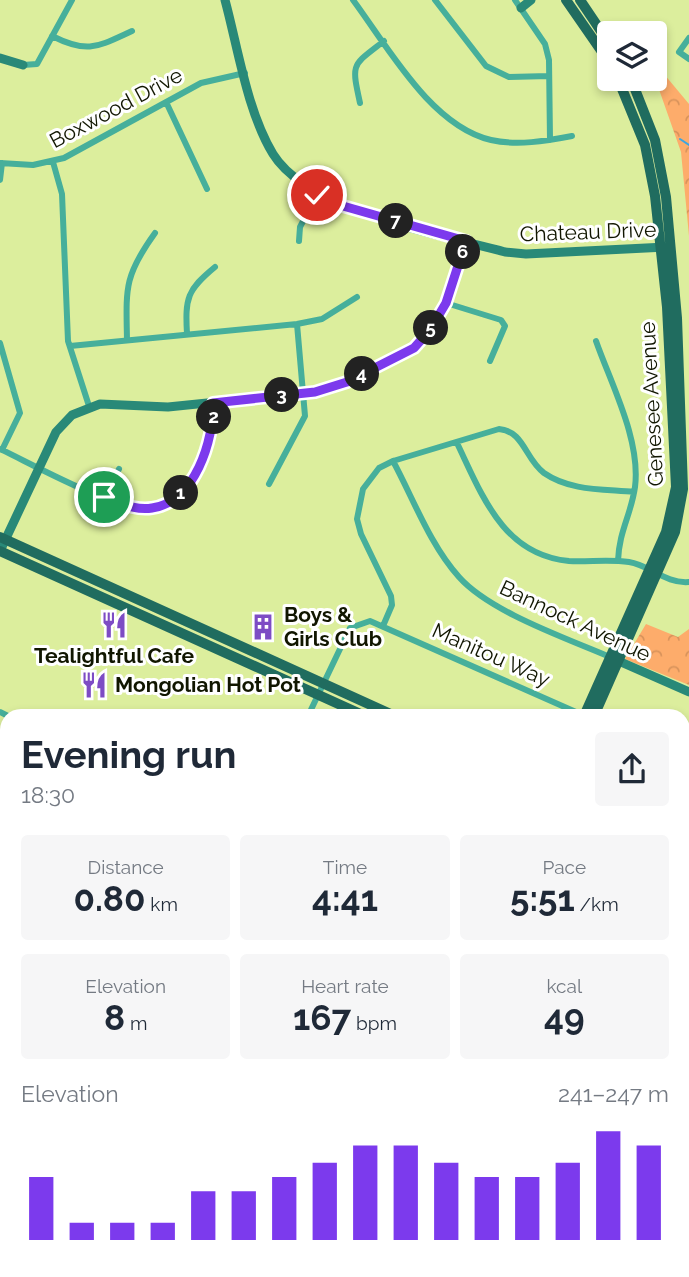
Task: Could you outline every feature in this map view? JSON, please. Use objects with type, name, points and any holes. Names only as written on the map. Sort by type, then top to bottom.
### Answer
[{"type":"main road","points":[[566,0],[597,45]]},
{"type":"main road","points":[[580,0],[597,25]]},
{"type":"main road","name":"Genesee Avenue","points":[[623,91],[648,156],[666,247]]},
{"type":"main road","name":"Genesee Avenue","points":[[588,709],[653,573],[669,524],[676,487],[666,247],[655,140],[636,91]]},
{"type":"main road","points":[[3,538],[320,689],[353,709]]},
{"type":"main road","points":[[0,551],[320,689],[376,709]]},
{"type":"main road","name":"Genesee Avenue","points":[[596,709],[614,659]]},
{"type":"street","points":[[0,58],[23,65],[37,64],[72,0]]},
{"type":"street","name":"Chateau Drive","points":[[225,0],[259,125],[272,153],[293,178],[317,195],[343,206],[505,252],[526,254],[666,247]]},
{"type":"street","points":[[353,0],[436,110],[458,127],[493,141],[551,140],[572,136]]},
{"type":"street","points":[[435,0],[486,66],[509,77],[549,76]]},
{"type":"street","points":[[531,0],[518,4],[545,44],[551,140]]},
{"type":"street","points":[[52,36],[73,46],[88,49],[132,31]]},
{"type":"street","points":[[689,38],[679,52],[689,59]]},
{"type":"street","points":[[360,103],[353,72],[356,62],[384,41]]},
{"type":"street","name":"Boxwood Drive","points":[[1,163],[33,165],[53,162],[167,104],[201,83],[244,73]]},
{"type":"street","points":[[167,104],[207,189]]},
{"type":"street","points":[[53,162],[62,194],[70,346],[89,406]]},
{"type":"street","points":[[0,180],[1,163]]},
{"type":"street","points":[[299,241],[300,227],[317,195]]},
{"type":"street","points":[[127,340],[126,290],[134,262],[155,233]]},
{"type":"street","points":[[0,551],[3,538],[56,432],[65,420],[89,406],[110,403],[168,407],[303,393],[347,382],[414,348],[430,330],[446,303],[466,241]]},
{"type":"street","points":[[187,334],[185,307],[191,289],[215,267]]},
{"type":"street","points":[[70,346],[297,324],[322,319],[357,297]]},
{"type":"street","points":[[446,303],[501,320],[505,326],[490,361]]},
{"type":"street","points":[[269,484],[300,431],[305,416],[297,324]]},
{"type":"street","points":[[596,341],[631,440],[634,492],[619,538],[618,561]]},
{"type":"street","points":[[0,343],[20,413],[1,450],[131,507],[151,508],[172,501],[188,485],[212,435],[213,403]]},
{"type":"street","points":[[311,709],[350,628],[370,621],[383,626],[392,605],[391,596],[361,534],[357,519],[363,489],[379,468],[393,461],[499,429],[516,434],[536,465],[561,482],[571,486],[634,492]]},
{"type":"street","points":[[457,443],[497,521],[519,543],[536,552],[569,561],[632,562],[653,573],[689,582]]},
{"type":"street","name":"Bannock Avenue","points":[[393,461],[448,563],[460,579],[494,605],[689,692]]},
{"type":"street","points":[[104,497],[119,468]]},
{"type":"street","name":"Manitou Way","points":[[383,626],[568,709]]},
{"type":"green space","points":[[667,78],[689,104],[689,236],[681,152],[660,91],[667,91]]},
{"type":"green space","points":[[646,624],[678,637],[689,629],[689,685],[625,659]]},
{"type":"waterway","points":[[680,139],[689,145]]},
{"type":"place","name":"Tealightful Cafe","points":[[114,625]]},
{"type":"place","name":"Boys & Girls Club","points":[[263,627]]},
{"type":"place","name":"Mongolian Hot Pot","points":[[94,685]]},
{"type":"route","points":[[104,497],[142,509],[172,501],[188,485],[212,435],[213,403],[315,392],[347,382],[414,348],[430,330],[446,303],[466,241],[343,206],[317,195]]}]
